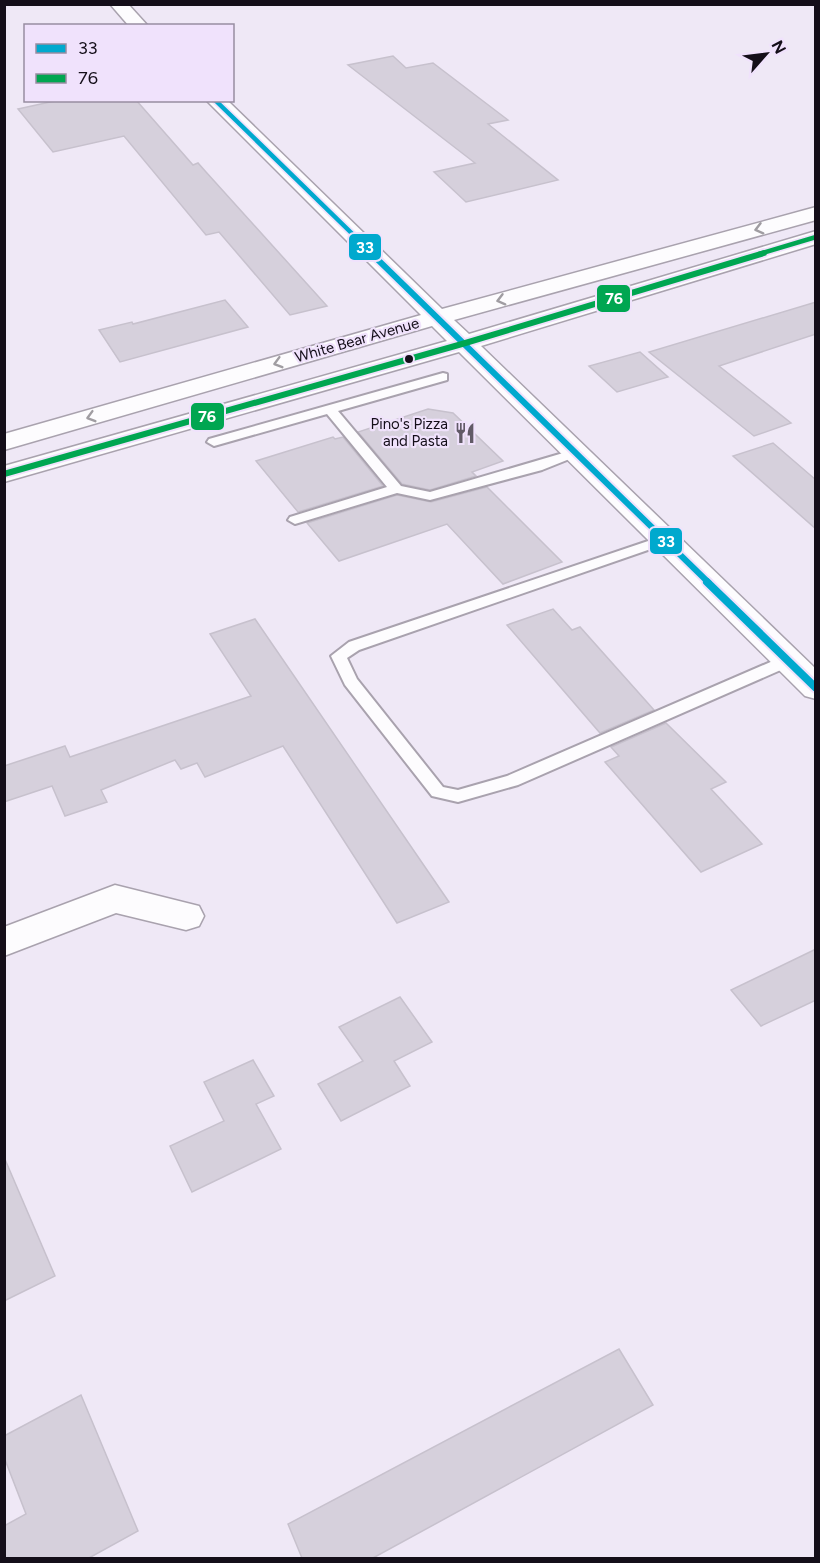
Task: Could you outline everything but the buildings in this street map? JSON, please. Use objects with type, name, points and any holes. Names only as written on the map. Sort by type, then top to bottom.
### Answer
[{"type":"main road","points":[[118,4],[138,24]]},
{"type":"main road","points":[[218,102],[435,318],[816,688]]},
{"type":"main road","name":"White Bear Avenue","points":[[4,442],[435,318],[816,213]]},
{"type":"main road","name":"White Bear Avenue","points":[[4,474],[462,344],[816,237]]},
{"type":"main road","points":[[4,942],[115,899],[186,916]]},
{"type":"lane","points":[[214,442],[443,377]]},
{"type":"lane","points":[[330,409],[396,489]]},
{"type":"lane","points":[[295,520],[396,489],[430,496],[537,467],[575,454]]},
{"type":"lane","points":[[663,540],[354,645],[339,656],[350,681],[438,792],[458,796],[512,781],[787,661]]},
{"type":"transit line","name":"33","points":[[217,102],[816,688]]},
{"type":"transit line","name":"76","points":[[4,474],[462,344],[816,237]]},
{"type":"place","name":"Pino's Pizza and Pasta","points":[[465,433]]}]
